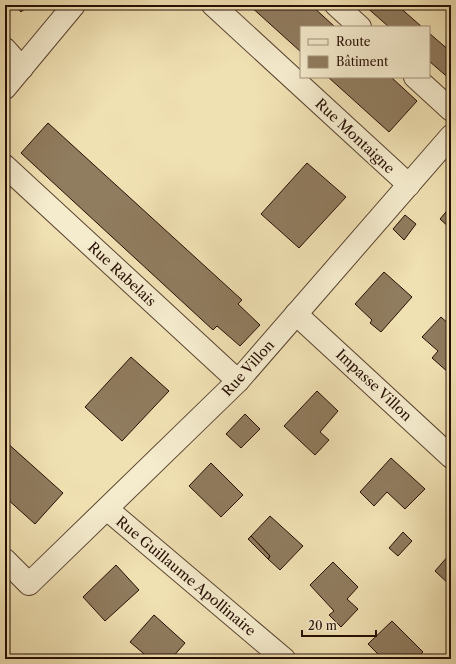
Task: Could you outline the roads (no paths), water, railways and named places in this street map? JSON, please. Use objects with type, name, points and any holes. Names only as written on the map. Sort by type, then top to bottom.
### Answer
[{"type":"street","points":[[5,88],[74,5]]},
{"type":"street","name":"Rue Montaigne","points":[[213,5],[409,185]]},
{"type":"street","points":[[336,5],[359,26]]},
{"type":"street","points":[[5,49],[22,68]]},
{"type":"street","points":[[416,78],[451,110]]},
{"type":"street","name":"Rue Villon","points":[[5,560],[29,584],[238,381],[451,136]]},
{"type":"street","name":"Rue Rabelais","points":[[5,166],[238,381]]},
{"type":"street","name":"Impasse Villon","points":[[296,314],[451,456]]},
{"type":"street","name":"Rue Guillaume Apollinaire","points":[[107,509],[284,659]]}]
